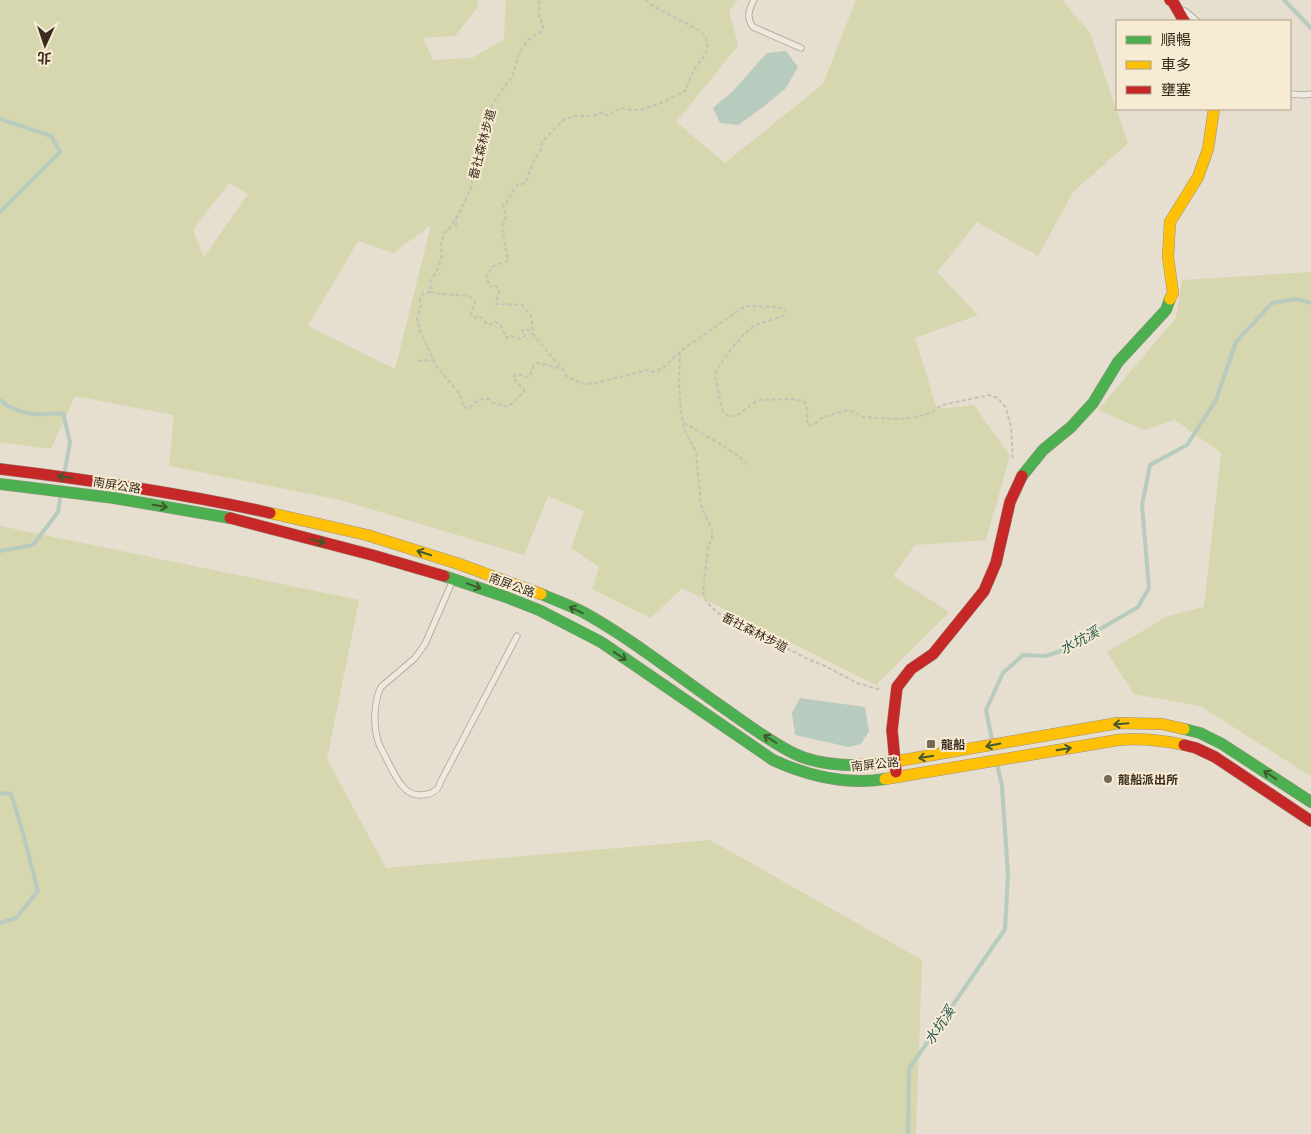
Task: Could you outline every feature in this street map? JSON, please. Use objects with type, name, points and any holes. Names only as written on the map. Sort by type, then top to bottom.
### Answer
[{"type":"main road","points":[[1172,1],[1183,20]]},
{"type":"main road","points":[[897,777],[892,730],[897,687],[911,669],[932,654],[984,591],[996,563],[1010,502],[1023,474],[1043,450],[1071,427],[1093,403],[1118,362],[1166,310],[1172,293],[1172,277],[1168,257],[1170,222],[1198,177],[1208,149],[1214,110]]},
{"type":"main road","name":"南屏公路","points":[[0,469],[114,483],[231,504],[367,535],[459,564],[534,591],[581,611],[612,629],[757,731],[796,754],[809,759],[842,765],[877,765],[1085,729]]},
{"type":"main road","name":"南屏公路","points":[[0,484],[112,498],[228,518],[454,578],[528,605],[571,625],[601,642],[754,747],[790,769],[805,774],[842,781],[878,780],[1087,745]]},
{"type":"main road","points":[[1085,729],[1138,722],[1162,724],[1200,733],[1240,755],[1311,802]]},
{"type":"main road","points":[[1087,745],[1137,738],[1157,739],[1196,748],[1215,757],[1311,821]]},
{"type":"lane","points":[[754,0],[749,8],[748,21],[752,27],[801,48]]},
{"type":"lane","points":[[1172,1],[1196,20]]},
{"type":"lane","points":[[1291,94],[1304,96],[1311,94]]},
{"type":"lane","points":[[459,564],[425,644],[415,658],[381,687],[378,692],[376,702],[378,741],[400,786],[406,791],[414,795],[424,795],[433,793],[439,788],[517,636]]},
{"type":"lane","points":[[1085,729],[1087,745]]},
{"type":"path","name":"番社森林步道","points":[[539,0],[539,17],[543,30],[528,40],[519,53],[512,78],[491,107],[471,188],[458,215],[444,234],[441,243],[442,255],[439,266],[431,281],[430,292],[423,293],[420,298],[421,305],[417,319],[420,331],[437,367],[460,394],[463,406],[468,409],[483,398],[508,407],[524,392],[513,376],[518,374],[526,377],[530,376],[533,367],[537,363],[564,371]]},
{"type":"path","name":"番社森林步道","points":[[645,0],[656,6],[658,11],[700,31],[704,35],[708,47],[702,61],[694,69],[685,91],[644,109],[628,110],[621,108],[610,116],[603,112],[593,116],[575,116],[563,120],[542,142],[541,150],[534,160],[526,181],[515,186],[504,204],[506,216],[502,228],[508,261],[494,266],[486,276],[490,287],[495,285],[499,290],[496,304],[522,305],[531,316],[534,336],[567,377],[584,384],[596,384],[646,370],[654,372],[663,368],[682,350],[745,306],[776,307],[786,310],[783,316],[755,325],[744,334],[719,366],[715,376],[723,412],[728,416],[736,416],[758,400],[792,399],[804,401],[808,410],[808,426],[816,423],[823,417],[848,410],[863,417],[914,418],[932,412],[942,404],[989,395],[998,398],[1006,408],[1011,427],[1013,464]]},
{"type":"path","name":"番社森林步道","points":[[456,226],[458,215]]},
{"type":"path","points":[[430,292],[440,295],[445,293],[469,296],[476,302],[471,315],[475,318],[478,316],[482,318],[488,325],[496,322],[501,326],[506,338],[512,336],[520,339],[524,338],[522,330],[525,328],[534,336]]},
{"type":"path","name":"番社森林步道","points":[[682,350],[680,352],[679,383],[683,422],[685,431],[696,452],[701,506],[712,529],[712,538],[708,547],[704,592],[708,603],[718,613],[857,683],[896,694]]},
{"type":"path","points":[[418,361],[434,360]]},
{"type":"path","points":[[683,422],[737,454],[748,465]]},
{"type":"green space","points":[[0,0],[477,0],[478,7],[455,36],[423,38],[433,60],[472,58],[504,39],[506,0],[738,0],[729,11],[738,46],[676,122],[725,163],[823,84],[856,0],[1062,0],[1090,33],[1128,143],[1073,192],[1038,256],[977,222],[937,272],[978,315],[915,338],[937,409],[974,405],[1010,456],[986,540],[915,545],[893,576],[949,612],[876,685],[682,588],[651,618],[592,589],[599,567],[571,548],[584,511],[548,496],[524,555],[341,500],[169,466],[174,415],[75,396],[51,449],[0,442]],"holes":[[[229,183],[248,194],[204,257],[193,230]],[[431,225],[395,369],[308,326],[358,241],[393,253]]]},
{"type":"green space","points":[[1311,272],[1311,776],[1200,706],[1134,694],[1107,652],[1168,616],[1204,607],[1221,453],[1175,420],[1144,430],[1098,410],[1176,318],[1182,280]]},
{"type":"green space","points":[[0,526],[359,600],[327,759],[386,868],[710,840],[922,960],[916,1134],[0,1134]]},
{"type":"shaded area","points":[[786,51],[798,67],[786,88],[738,125],[720,123],[713,108],[733,91],[767,53]]},
{"type":"shaded area","points":[[800,698],[865,707],[869,731],[861,744],[849,747],[795,735],[792,713]]},
{"type":"waterway","name":"水坑溪","points":[[1284,0],[1311,28]]},
{"type":"waterway","points":[[0,119],[51,136],[60,152],[0,212]]},
{"type":"waterway","name":"水坑溪","points":[[992,740],[986,710],[1003,673],[1023,655],[1045,656],[1064,650],[1138,607],[1149,588],[1142,505],[1150,465],[1187,445],[1216,400],[1236,342],[1272,303],[1296,299],[1311,303]]},
{"type":"waterway","points":[[0,400],[7,406],[30,414],[63,413],[70,442],[65,470]]},
{"type":"waterway","points":[[0,551],[33,545],[58,512],[60,498]]},
{"type":"waterway","name":"水坑溪","points":[[908,1134],[909,1069],[1005,929],[1008,875],[1002,786],[997,764]]},
{"type":"waterway","points":[[0,793],[11,794],[38,891],[16,918],[0,923]]},
{"type":"traffic: fast","points":[[1022,476],[1043,450],[1071,427],[1093,403],[1118,362],[1166,310],[1170,299]]},
{"type":"traffic: fast","points":[[0,484],[114,498],[230,518]]},
{"type":"traffic: fast","points":[[444,576],[539,610],[601,642],[773,760],[786,766],[814,775],[842,780],[871,781],[885,779]]},
{"type":"traffic: fast","points":[[541,594],[583,612],[618,633],[775,743],[795,754],[830,764],[868,765],[892,762]]},
{"type":"traffic: fast","points":[[1184,729],[1200,733],[1222,744],[1311,802]]},
{"type":"traffic: slow","points":[[1170,299],[1173,293],[1168,257],[1170,222],[1198,177],[1208,149],[1214,110]]},
{"type":"traffic: slow","points":[[270,513],[367,535],[459,564],[541,594]]},
{"type":"traffic: slow","points":[[892,762],[1118,723],[1162,724],[1184,729]]},
{"type":"traffic: slow","points":[[885,779],[1118,740],[1151,740],[1184,745]]},
{"type":"traffic: jam","points":[[1170,0],[1183,20]]},
{"type":"traffic: jam","points":[[0,469],[136,488],[270,513]]},
{"type":"traffic: jam","points":[[896,772],[892,730],[897,687],[911,669],[933,654],[984,591],[996,563],[1010,502],[1022,476]]},
{"type":"traffic: jam","points":[[230,518],[444,576]]},
{"type":"traffic: jam","points":[[1184,745],[1196,748],[1215,757],[1311,821]]},
{"type":"place","name":"龍船","points":[[931,744]]},
{"type":"place","name":"龍船派出所","points":[[1108,779]]}]
